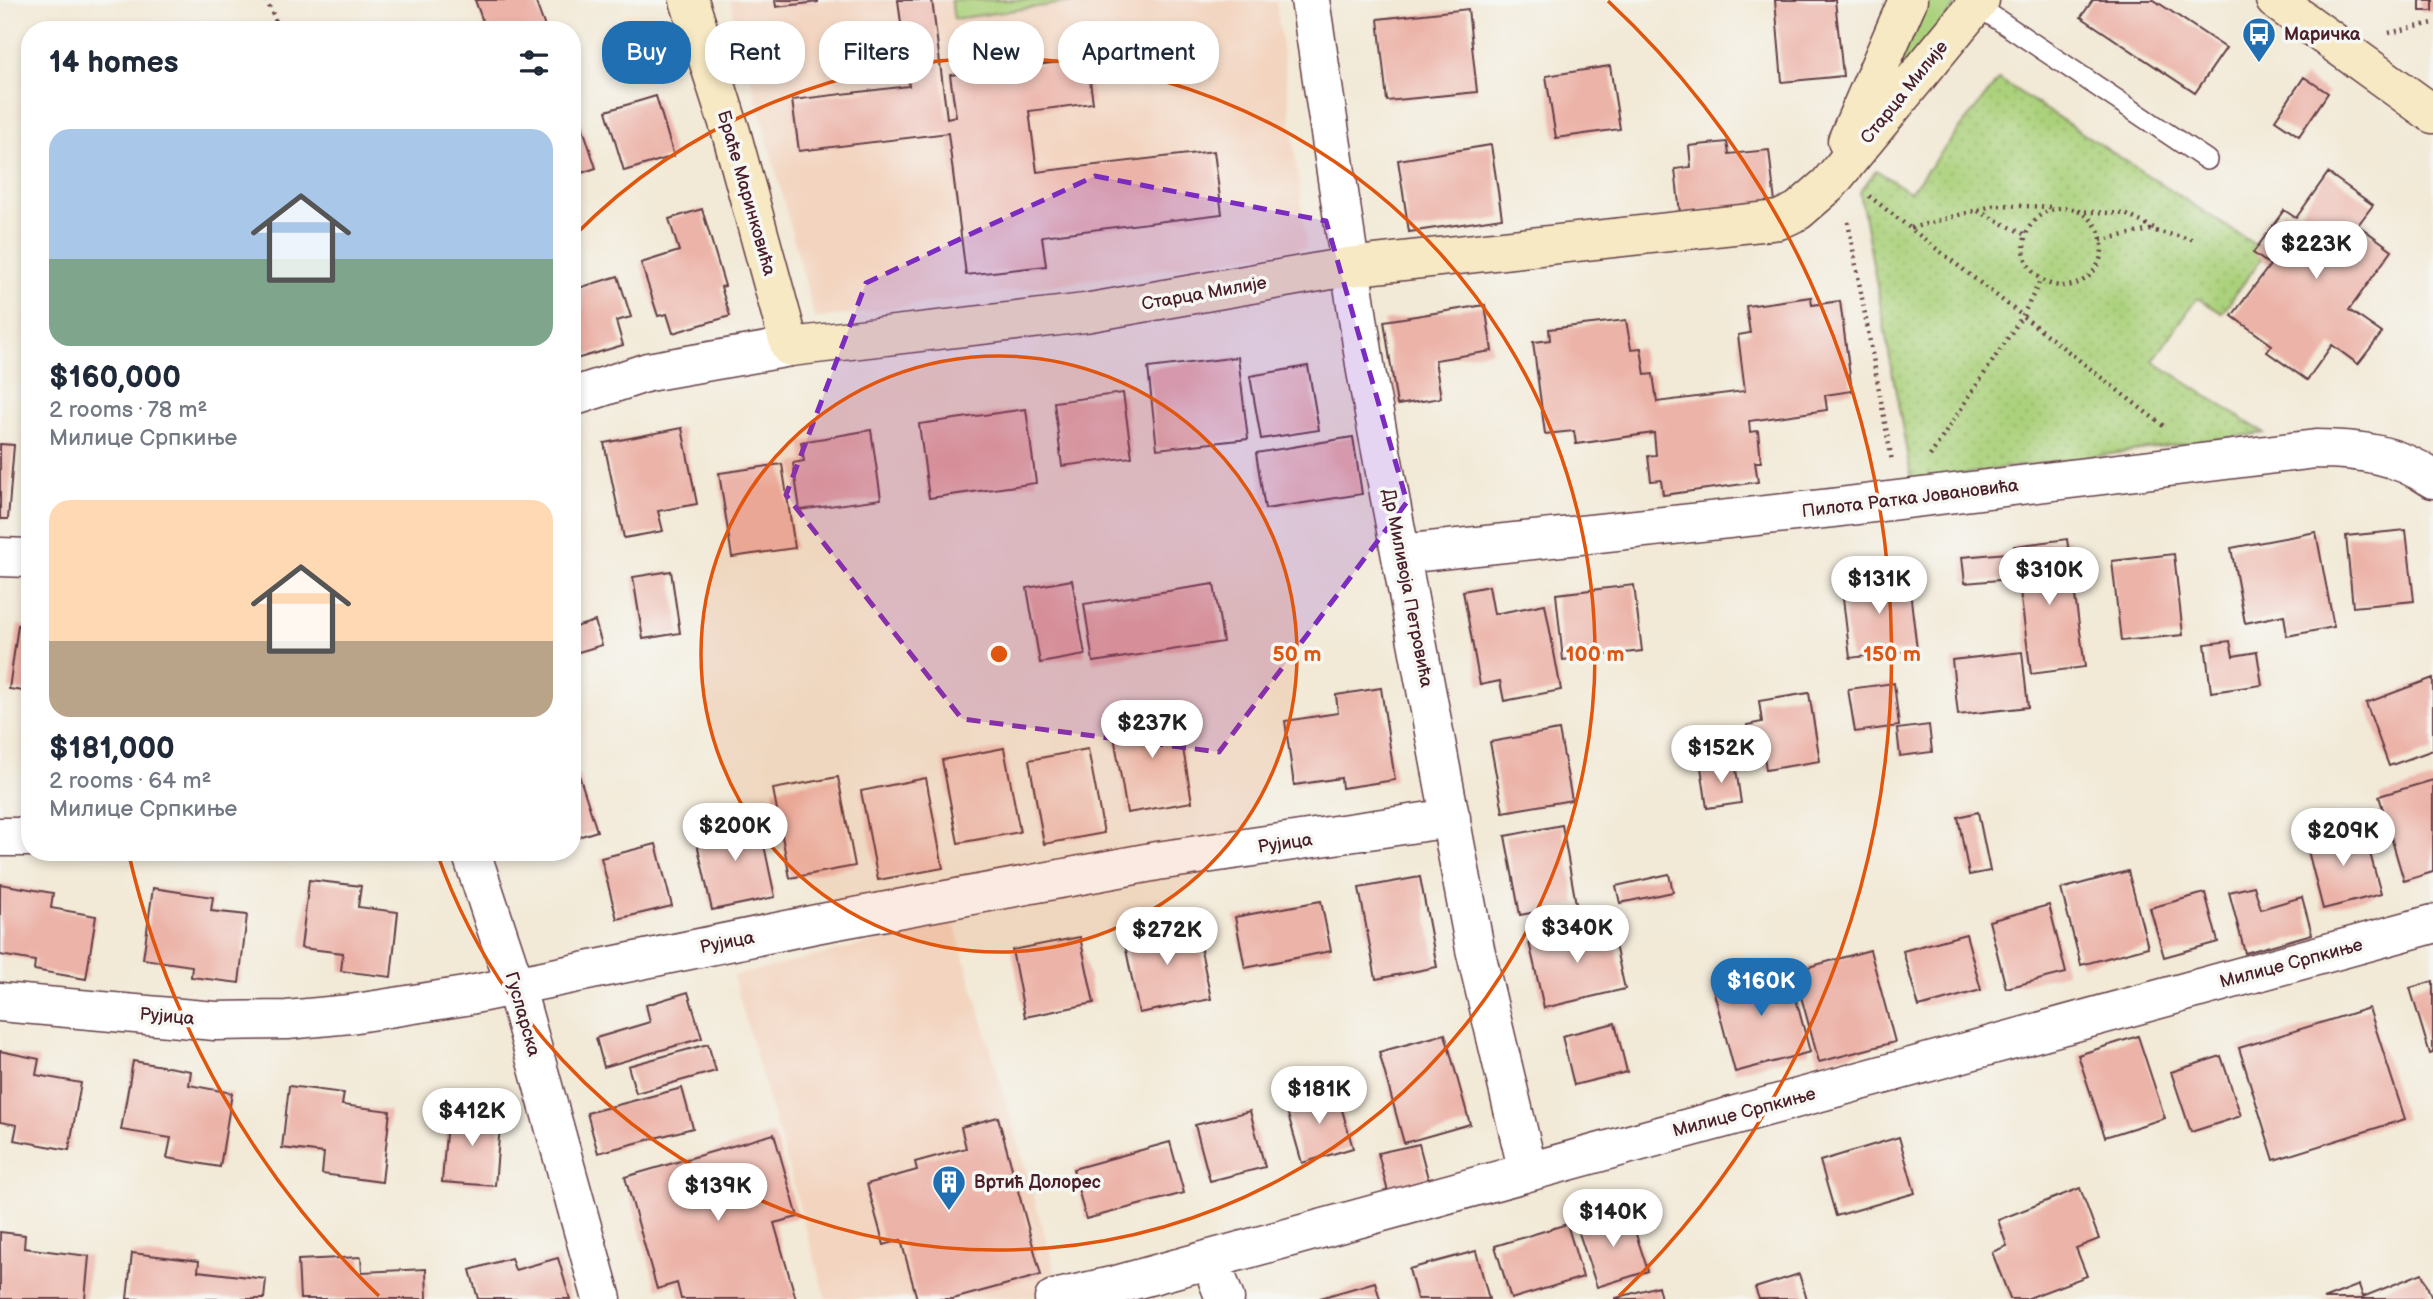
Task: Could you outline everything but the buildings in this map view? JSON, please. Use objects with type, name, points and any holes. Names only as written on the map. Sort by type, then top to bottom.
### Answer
[{"type":"street","name":"Браће Маринковића","points":[[689,0],[731,132],[790,347]]},
{"type":"street","name":"Др Миливоја Петровића","points":[[1310,0],[1348,267],[1475,949],[1528,1172]]},
{"type":"street","name":"Старца Милије","points":[[1833,178],[1908,0]]},
{"type":"street","points":[[2275,0],[2433,114]]},
{"type":"street","name":"Старца Милије","points":[[581,394],[648,372],[790,347],[1085,313],[1348,267],[1769,223],[1798,211],[1833,178],[1978,2]]},
{"type":"street","name":"Пилота Ратка Јовановића","points":[[1402,554],[1897,486],[2209,462],[2316,449],[2344,449],[2379,454],[2424,472]]},
{"type":"street","points":[[0,557],[21,558]]},
{"type":"street","name":"Рујица","points":[[0,1002],[215,1021],[287,1020],[402,1007],[816,924],[1157,861],[1451,818]]},
{"type":"street","points":[[0,837],[21,837]]},
{"type":"street","name":"Гусларска","points":[[474,861],[515,985],[602,1299]]},
{"type":"street","name":"Милице Српкиње","points":[[1054,1299],[1209,1259],[2433,923]]},
{"type":"street","points":[[1209,1259],[1225,1299]]},
{"type":"lane","points":[[1978,2],[2207,160]]},
{"type":"path","points":[[266,0],[276,21]]},
{"type":"path","points":[[1833,178],[1910,228],[2209,462]]},
{"type":"path","points":[[1833,178],[1897,486],[1923,468],[2023,315],[2041,279]]},
{"type":"path","points":[[1910,228],[1996,205],[2125,214],[2166,234]]},
{"type":"path","points":[[2064,208],[2040,215],[2026,235],[2026,260],[2041,279],[2066,286],[2089,275],[2102,253],[2101,240],[2088,217],[2077,211]]},
{"type":"path","points":[[1977,210],[2026,235]]},
{"type":"path","points":[[2101,240],[2150,230],[2196,240]]},
{"type":"highlighted area","points":[[1095,176],[1326,221],[1407,502],[1219,752],[962,719],[786,495],[866,283]]},
{"type":"shaded area","points":[[730,0],[1276,0],[1307,248],[815,319],[752,84],[805,84],[805,21],[736,21]]},
{"type":"shaded area","points":[[954,923],[1063,1297],[826,1299],[733,976]]},
{"type":"green space","points":[[951,0],[1086,0],[954,19]]},
{"type":"green space","points":[[1923,0],[1960,0],[1902,74],[1893,68]]},
{"type":"green space","points":[[1999,79],[2266,252],[2222,313],[2197,298],[2153,361],[2264,433],[1912,481],[1860,192],[1876,170],[1910,192]]},
{"type":"place","name":"Маричка","points":[[2259,64]]},
{"type":"place","name":"Вртић Долорес","points":[[949,1212]]}]
